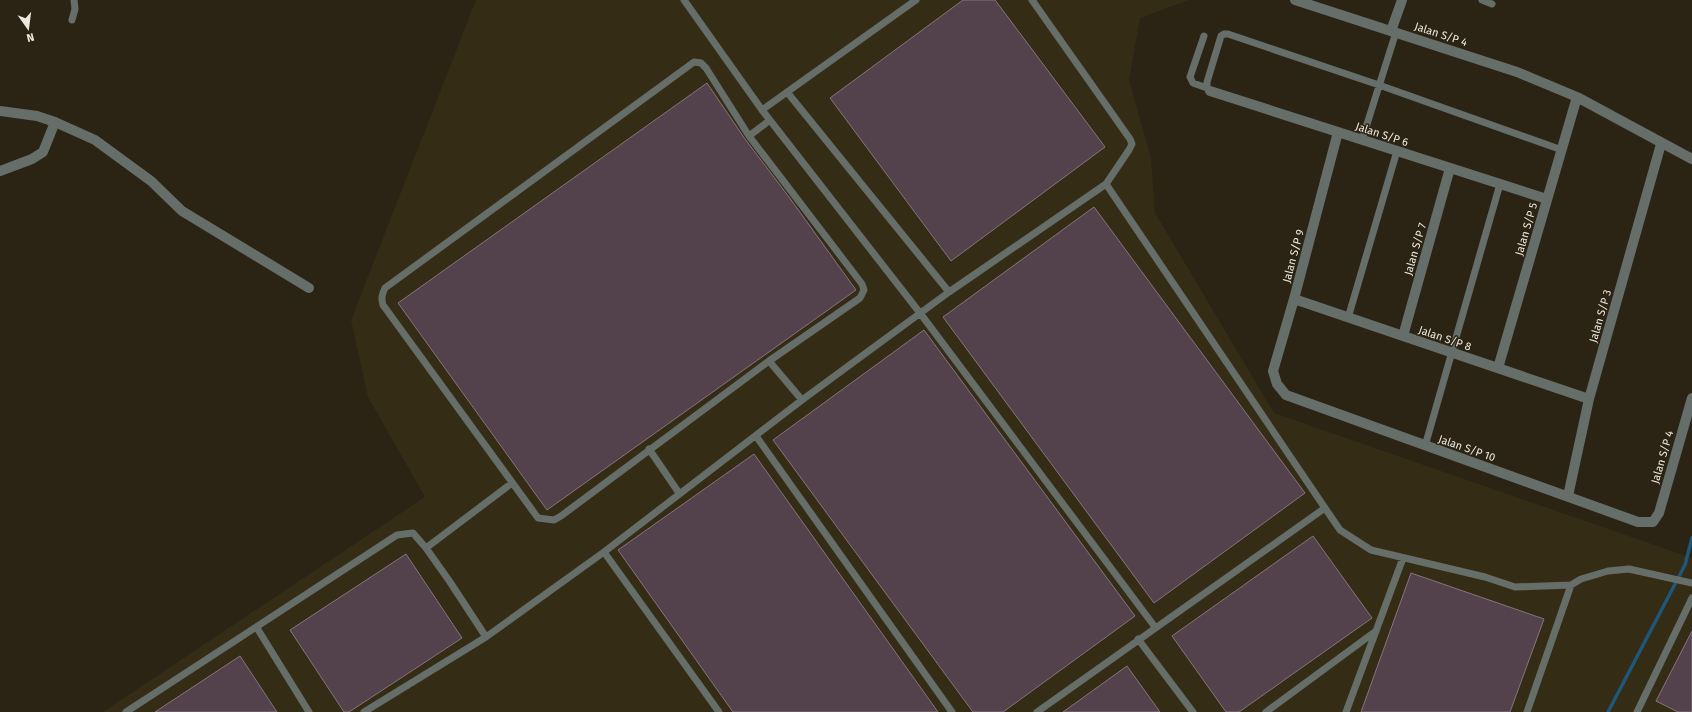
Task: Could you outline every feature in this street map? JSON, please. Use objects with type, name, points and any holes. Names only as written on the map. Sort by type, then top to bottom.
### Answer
[{"type":"street","name":"Jalan S/P 4","points":[[1295,0],[1517,72],[1577,97],[1661,144],[1690,155]]},
{"type":"street","points":[[1394,32],[1402,0]]},
{"type":"street","name":"Jalan S/P 6","points":[[1208,90],[1547,199]]},
{"type":"street","name":"Jalan S/P 5","points":[[1498,368],[1577,97]]},
{"type":"street","points":[[0,111],[37,116],[55,122],[95,140],[151,181],[182,211],[309,288]]},
{"type":"street","points":[[0,171],[32,159],[43,152],[55,122]]},
{"type":"street","name":"Jalan S/P 9","points":[[1277,384],[1273,371],[1294,300],[1338,132]]},
{"type":"street","name":"Jalan S/P 3","points":[[1568,496],[1589,399],[1661,144]]},
{"type":"street","name":"Jalan S/P 7","points":[[1402,336],[1450,168]]},
{"type":"street","name":"Jalan S/P 8","points":[[1294,300],[1589,399]]},
{"type":"street","name":"Jalan S/P 10","points":[[1277,384],[1286,395],[1638,522],[1653,522]]},
{"type":"street","name":"Jalan S/P 4","points":[[1653,522],[1659,513],[1692,398]]},
{"type":"lane","points":[[72,20],[75,9],[74,0]]},
{"type":"lane","points":[[684,0],[762,110],[920,313],[1155,627]]},
{"type":"lane","points":[[762,110],[916,0]]},
{"type":"lane","points":[[364,712],[486,637],[604,552],[679,493],[920,313],[1106,184],[1129,150],[1132,144],[1130,139],[1032,0]]},
{"type":"lane","points":[[1482,0],[1492,4]]},
{"type":"lane","points":[[1362,140],[1380,85],[1394,32]]},
{"type":"lane","points":[[1208,90],[1207,82],[1220,36],[1224,34],[1380,85],[1562,150]]},
{"type":"lane","points":[[1204,36],[1190,77],[1193,83],[1208,90]]},
{"type":"lane","points":[[694,62],[701,63],[706,68],[749,136],[862,284],[864,290],[860,298],[769,361],[554,520],[538,518],[383,305],[381,299],[385,288],[694,62]]},
{"type":"lane","points":[[788,92],[949,292]]},
{"type":"lane","points":[[749,136],[770,120]]},
{"type":"lane","points":[[1348,318],[1397,151]]},
{"type":"lane","points":[[1106,184],[1340,530],[1371,550],[1485,577],[1515,587],[1571,585],[1581,579],[1608,571],[1629,569],[1667,576],[1688,582]]},
{"type":"lane","points":[[1425,446],[1500,184]]},
{"type":"lane","points":[[769,361],[802,400]]},
{"type":"lane","points":[[756,436],[952,712]]},
{"type":"lane","points":[[649,449],[679,493]]},
{"type":"lane","points":[[426,548],[512,483]]},
{"type":"lane","points":[[1037,712],[1325,508]]},
{"type":"lane","points":[[126,712],[257,628],[397,535],[413,533],[426,548],[486,637]]},
{"type":"lane","points":[[604,552],[719,712]]},
{"type":"lane","points":[[1346,712],[1402,558]]},
{"type":"lane","points":[[1527,712],[1571,585]]},
{"type":"lane","points":[[1637,712],[1692,598]]},
{"type":"lane","points":[[257,628],[309,712]]},
{"type":"lane","points":[[1266,712],[1376,631]]},
{"type":"lane","points":[[1138,639],[1193,712]]},
{"type":"shaded area","points":[[476,0],[1189,0],[1140,18],[1129,80],[1151,158],[1155,213],[1274,413],[1692,558],[1692,712],[103,712],[425,497],[368,397],[351,320]]},
{"type":"building","points":[[963,0],[995,0],[1105,147],[951,261],[830,98]]},
{"type":"building","points":[[707,83],[745,139],[856,290],[547,510],[398,303]]},
{"type":"building","points":[[1094,207],[1305,493],[1154,603],[943,317]]},
{"type":"building","points":[[924,330],[1135,616],[1003,712],[973,712],[773,440]]},
{"type":"building","points":[[754,454],[938,712],[733,712],[618,550]]},
{"type":"building","points":[[1313,536],[1372,618],[1239,712],[1226,712],[1172,636]]},
{"type":"building","points":[[406,554],[462,638],[349,712],[344,712],[290,630]]},
{"type":"building","points":[[1411,573],[1544,619],[1510,712],[1361,712]]},
{"type":"building","points":[[1692,631],[1692,712],[1678,712],[1656,701]]},
{"type":"building","points":[[240,656],[277,712],[155,712]]},
{"type":"building","points":[[1127,666],[1160,712],[1063,712]]},
{"type":"waterway","points":[[1608,712],[1685,565],[1692,538]]}]
